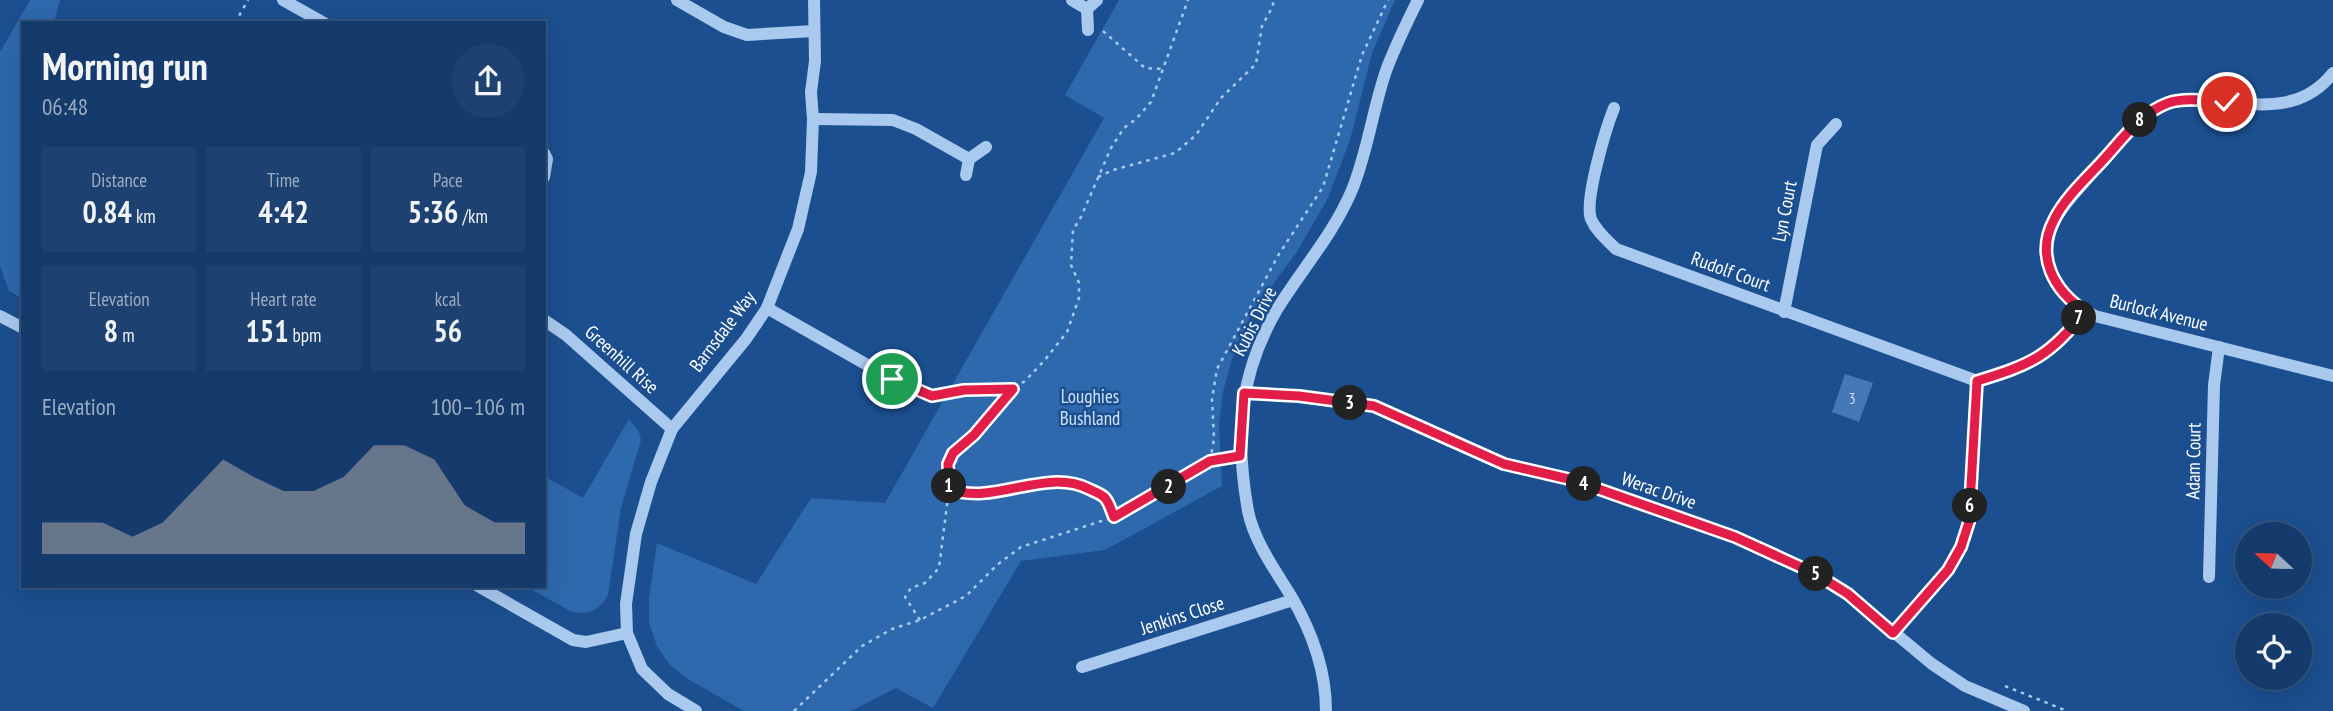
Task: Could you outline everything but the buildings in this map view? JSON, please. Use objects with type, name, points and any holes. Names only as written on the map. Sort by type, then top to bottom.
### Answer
[{"type":"street","points":[[283,0],[320,21]]},
{"type":"street","points":[[677,0],[724,27],[747,35],[814,31]]},
{"type":"street","name":"Barnsdale Way","points":[[627,633],[626,604],[636,534],[651,482],[672,429],[746,339],[767,308],[798,229],[811,172],[814,0]]},
{"type":"street","points":[[1072,0],[1092,4],[1088,30]]},
{"type":"street","name":"Kubis Drive","points":[[1326,711],[1326,692],[1315,648],[1293,600],[1250,521],[1240,456],[1244,393],[1256,352],[1277,311],[1331,233],[1353,189],[1387,68],[1418,0]]},
{"type":"street","name":"Burlock Avenue","points":[[2333,73],[2324,85],[2307,97],[2288,103],[2266,105],[2171,102],[2149,112],[2066,203],[2054,219],[2047,236],[2047,257],[2051,272],[2068,300],[2095,316],[2333,376]]},
{"type":"street","name":"Rudolf Court","points":[[1614,108],[1597,163],[1590,218],[1616,249],[1977,381]]},
{"type":"street","points":[[813,119],[892,120],[916,129],[969,159]]},
{"type":"street","name":"Lyn Court","points":[[1784,312],[1817,145],[1836,124]]},
{"type":"street","points":[[966,175],[969,159],[986,147]]},
{"type":"street","points":[[767,308],[896,381]]},
{"type":"street","points":[[0,316],[21,327]]},
{"type":"street","name":"Greenhill Rise","points":[[546,321],[566,335],[672,429]]},
{"type":"street","name":"Adam Court","points":[[2209,577],[2214,385],[2218,347]]},
{"type":"street","points":[[1893,633],[1948,570],[1961,547],[1969,522],[1977,381]]},
{"type":"street","name":"Werac Drive","points":[[1244,393],[1299,396],[1374,406],[1504,464],[1573,480],[1735,537],[1816,574],[1848,594],[1932,664],[1965,686],[2024,711]]},
{"type":"street","points":[[482,588],[573,640],[586,642],[627,633],[642,668],[668,694],[696,711]]},
{"type":"street","name":"Jenkins Close","points":[[1082,667],[1293,600]]},
{"type":"path","points":[[236,21],[248,0]]},
{"type":"path","points":[[920,620],[905,597],[911,588],[925,583],[939,568],[949,489],[948,464],[953,453],[974,435],[1013,389],[1025,381],[1044,361],[1067,332],[1079,298],[1079,283],[1071,265],[1073,230],[1111,148],[1124,128],[1151,102],[1188,0]]},
{"type":"path","points":[[1098,177],[1175,153],[1196,135],[1221,98],[1256,64],[1262,26],[1273,6],[1273,0]]},
{"type":"path","points":[[1210,461],[1214,439],[1212,399],[1217,369],[1279,254],[1323,187],[1362,55],[1388,0]]},
{"type":"path","points":[[1103,32],[1145,68],[1165,69]]},
{"type":"path","points":[[1977,381],[2013,370],[2048,352],[2085,311]]},
{"type":"path","points":[[896,381],[932,396],[964,390],[1013,389]]},
{"type":"path","points":[[794,711],[862,646],[892,629],[920,620],[966,596],[997,565],[1021,547],[1114,517],[1210,461],[1240,456]]},
{"type":"path","points":[[949,489],[964,495],[1064,481],[1081,485],[1105,497],[1114,517]]},
{"type":"path","points":[[1998,682],[2067,711]]},
{"type":"green space","points":[[30,0],[60,0],[55,21],[21,21],[21,298],[9,291],[0,266],[0,52]]},
{"type":"green space","name":"Loughies Bushland","points":[[1119,0],[1395,0],[1372,53],[1350,140],[1327,200],[1296,253],[1252,313],[1232,359],[1223,392],[1219,424],[1222,486],[1105,550],[1021,561],[933,708],[896,688],[851,711],[744,711],[686,678],[669,664],[657,646],[649,623],[649,598],[657,543],[756,584],[811,498],[885,503],[1104,118],[1065,95]]},
{"type":"green space","points":[[629,419],[639,432],[641,440],[621,508],[608,595],[601,605],[582,613],[570,611],[529,588],[546,588],[546,477],[583,498]]},
{"type":"route","points":[[892,379],[932,396],[964,390],[1013,389],[974,435],[953,453],[948,464],[949,489],[964,495],[1064,481],[1081,485],[1105,497],[1114,517],[1210,461],[1240,456],[1244,393],[1299,396],[1374,406],[1504,464],[1573,480],[1735,537],[1816,574],[1848,594],[1893,633],[1948,570],[1961,547],[1969,522],[1977,381],[2013,370],[2048,352],[2059,344],[2085,311],[2068,300],[2051,272],[2047,257],[2047,236],[2054,219],[2092,172],[2149,112],[2171,102],[2227,102]]}]
